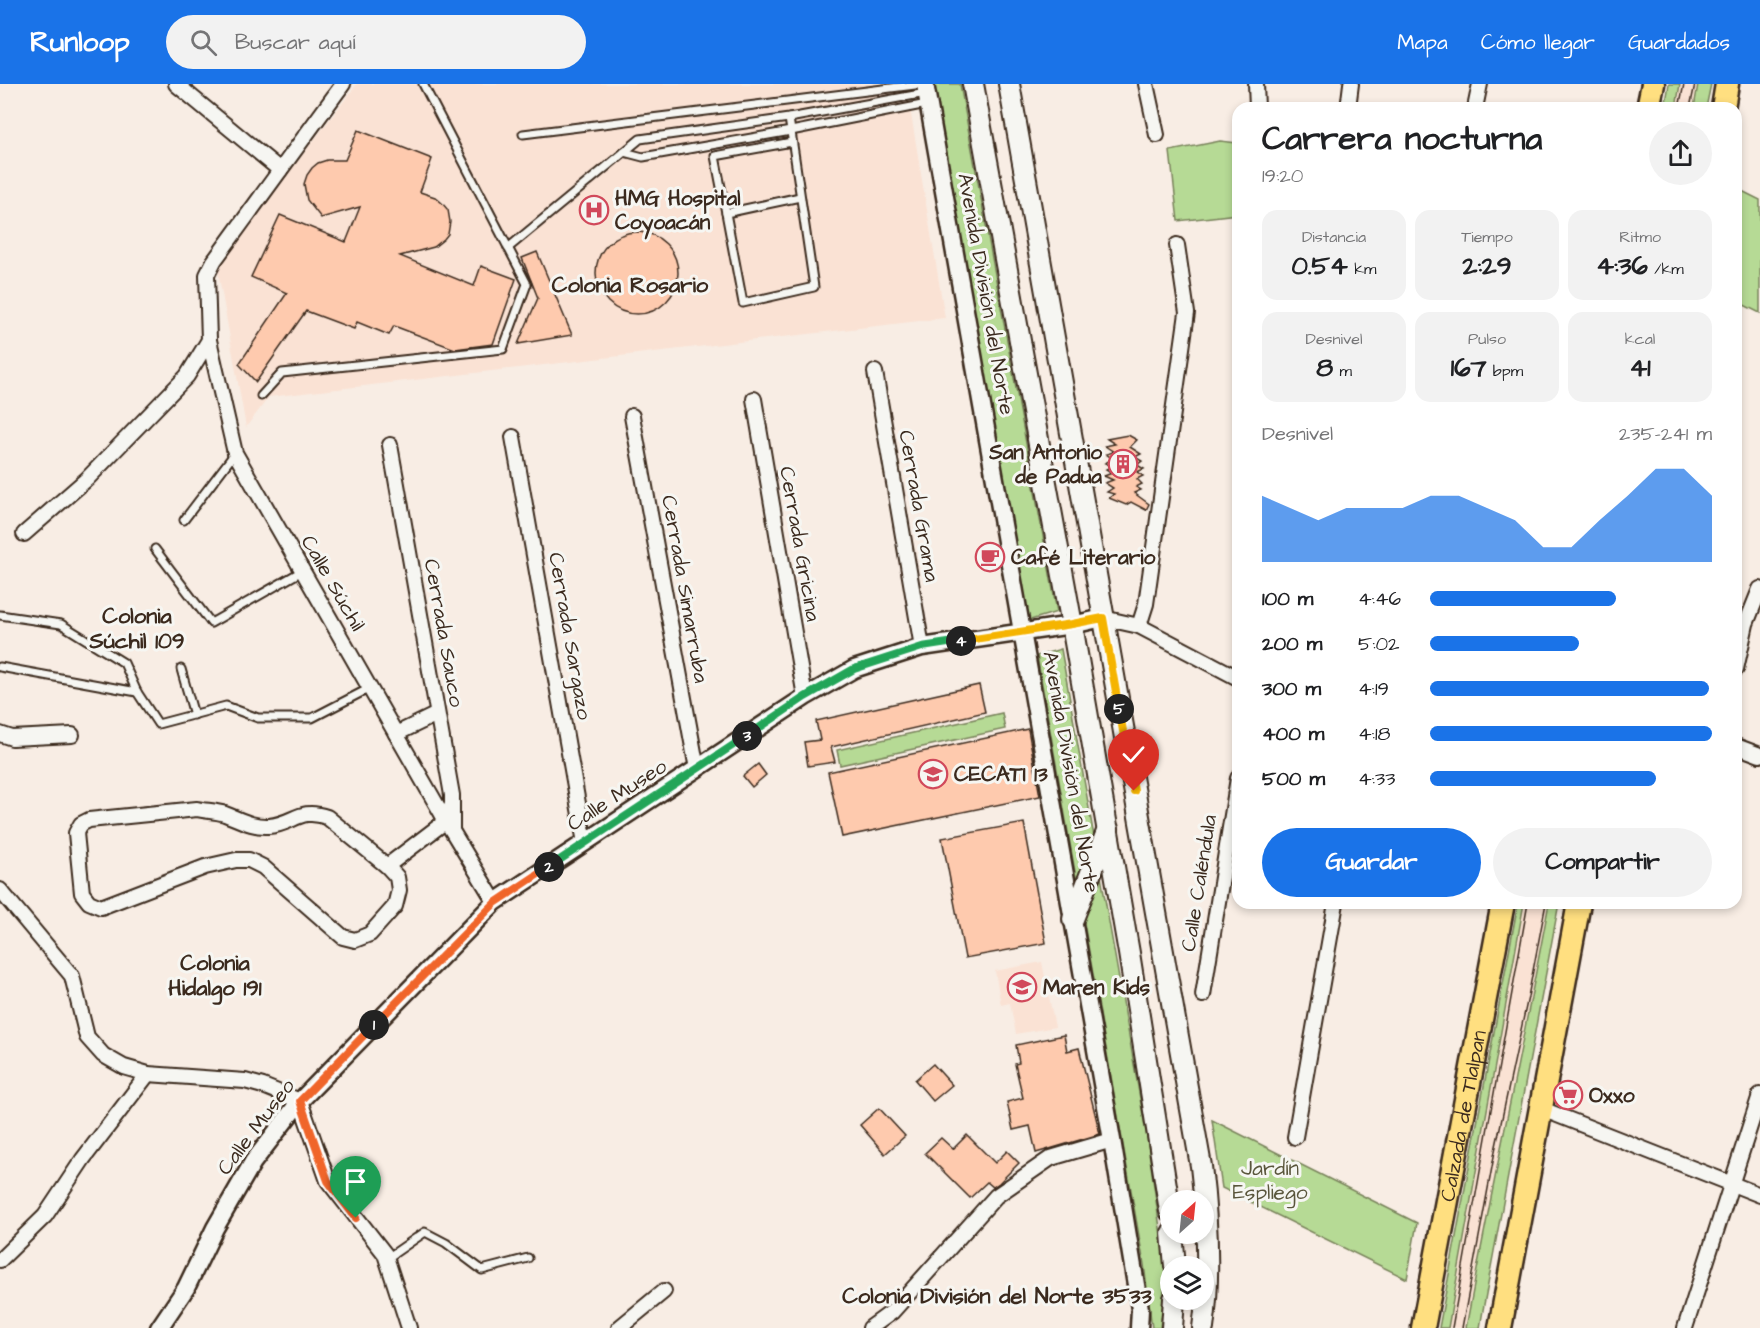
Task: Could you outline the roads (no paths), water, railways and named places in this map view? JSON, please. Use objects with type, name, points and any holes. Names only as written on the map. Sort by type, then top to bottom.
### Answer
[{"type":"highway","points":[[1649,102],[1653,84]]},
{"type":"highway","points":[[1724,102],[1727,84]]},
{"type":"highway","name":"Calzada de Tlalpan","points":[[1423,1328],[1502,909]]},
{"type":"highway","points":[[1500,1328],[1578,909]]},
{"type":"main road","name":"Avenida División del Norte","points":[[973,84],[1108,829],[1167,1190]]},
{"type":"main road","points":[[1010,84],[1201,1166],[1205,1198],[1206,1252],[1203,1328]]},
{"type":"main road","points":[[1073,919],[1108,829]]},
{"type":"main road","points":[[1172,1328],[1173,1310]]},
{"type":"street","points":[[176,84],[280,170],[343,84]]},
{"type":"street","points":[[1146,84],[1157,135]]},
{"type":"street","points":[[1256,84],[1257,102]]},
{"type":"street","points":[[1349,102],[1351,84]]},
{"type":"street","points":[[1476,102],[1480,84]]},
{"type":"street","name":"Avenida División del Norte","points":[[926,91],[1112,1140],[1140,1309],[1139,1328]]},
{"type":"street","name":"Calle Súchil","points":[[280,170],[214,261],[207,275],[209,340],[235,453],[495,903]]},
{"type":"street","points":[[1139,626],[1146,604],[1187,313],[1177,245]]},
{"type":"street","points":[[24,534],[87,479],[187,376],[209,340]]},
{"type":"street","name":"Cerrada Grama","points":[[875,372],[922,647]]},
{"type":"street","name":"Cerrada Gricina","points":[[754,399],[805,697]]},
{"type":"street","name":"Cerrada Simarruba","points":[[632,416],[697,769]]},
{"type":"street","name":"Cerrada Sargazo","points":[[513,436],[585,843]]},
{"type":"street","name":"Cerrada Sauco","points":[[390,445],[452,795],[449,825]]},
{"type":"street","points":[[1742,642],[1746,624],[1760,589]]},
{"type":"street","name":"Calle Museo","points":[[159,1328],[186,1288],[215,1228],[253,1162],[300,1101],[495,903],[805,697],[854,669],[922,647],[1103,618],[1139,626],[1232,675]]},
{"type":"street","points":[[396,734],[437,714]]},
{"type":"street","points":[[0,734],[12,738],[72,735]]},
{"type":"street","points":[[1742,748],[1760,755]]},
{"type":"street","points":[[197,809],[224,814],[252,826],[272,826],[303,814],[316,813],[327,817],[387,866],[397,877],[399,890],[394,906],[370,934],[355,940],[343,937],[263,867],[249,860],[236,860],[205,867],[100,907],[89,902],[82,893],[76,833],[81,824],[89,820],[197,809]]},
{"type":"street","name":"Calle Caléndula","points":[[1203,995],[1232,815]]},
{"type":"street","points":[[387,866],[449,825]]},
{"type":"street","points":[[0,890],[72,976],[87,1037],[103,1055],[124,1067],[148,1074],[245,1081],[300,1101],[328,1181],[385,1254],[409,1328]]},
{"type":"street","points":[[1295,1137],[1335,909]]},
{"type":"street","points":[[0,1260],[45,1216],[83,1159],[148,1074]]},
{"type":"street","points":[[1685,1328],[1760,1095]]},
{"type":"street","points":[[1542,1109],[1760,1195]]},
{"type":"street","points":[[870,1328],[892,1312],[996,1196],[1051,1158],[1112,1140]]},
{"type":"street","points":[[619,1328],[664,1291]]},
{"type":"lane","points":[[261,396],[282,373],[503,349],[527,284],[423,84]]},
{"type":"lane","points":[[508,248],[640,139],[789,118],[926,91]]},
{"type":"lane","points":[[624,152],[643,157],[791,131],[926,91]]},
{"type":"lane","points":[[523,134],[926,91]]},
{"type":"lane","points":[[789,118],[814,287],[743,303],[715,156],[792,142]]},
{"type":"lane","points":[[726,213],[800,197]]},
{"type":"lane","points":[[184,520],[235,453]]},
{"type":"lane","points":[[155,549],[212,623],[302,571]]},
{"type":"lane","points":[[0,615],[61,624],[124,663],[137,692],[158,724],[226,706],[258,718],[312,718],[370,688]]},
{"type":"lane","points":[[0,667],[137,692]]},
{"type":"lane","points":[[181,669],[194,715]]},
{"type":"lane","points":[[386,1259],[425,1232],[446,1243],[482,1270],[528,1258]]},
{"type":"tram line","points":[[1680,102],[1684,84]]},
{"type":"tram line","points":[[1691,102],[1695,84]]},
{"type":"tram line","points":[[1452,1328],[1527,909]]},
{"type":"tram line","points":[[1462,1328],[1495,1151],[1545,909]]},
{"type":"place","name":"HMG Hospital Coyoacán","points":[[594,210]]},
{"type":"place","name":"San Antonio de Padua","points":[[1123,464]]},
{"type":"place","name":"Café Literario","points":[[990,557]]},
{"type":"place","name":"CECATI 13","points":[[933,774]]},
{"type":"place","name":"Maren Kids","points":[[1022,987]]},
{"type":"place","name":"Oxxo","points":[[1568,1095]]},
{"type":"district","name":"Colonia Rosario","points":[[630,285]]},
{"type":"district","name":"Colonia Súchil 109","points":[[137,628]]},
{"type":"district","name":"Colonia Hidalgo 191","points":[[215,976]]},
{"type":"district","name":"Colonia División del Norte 3533","points":[[997,1296]]},
{"type":"park label","name":"Jardín Espliego","points":[[1270,1180]]}]
